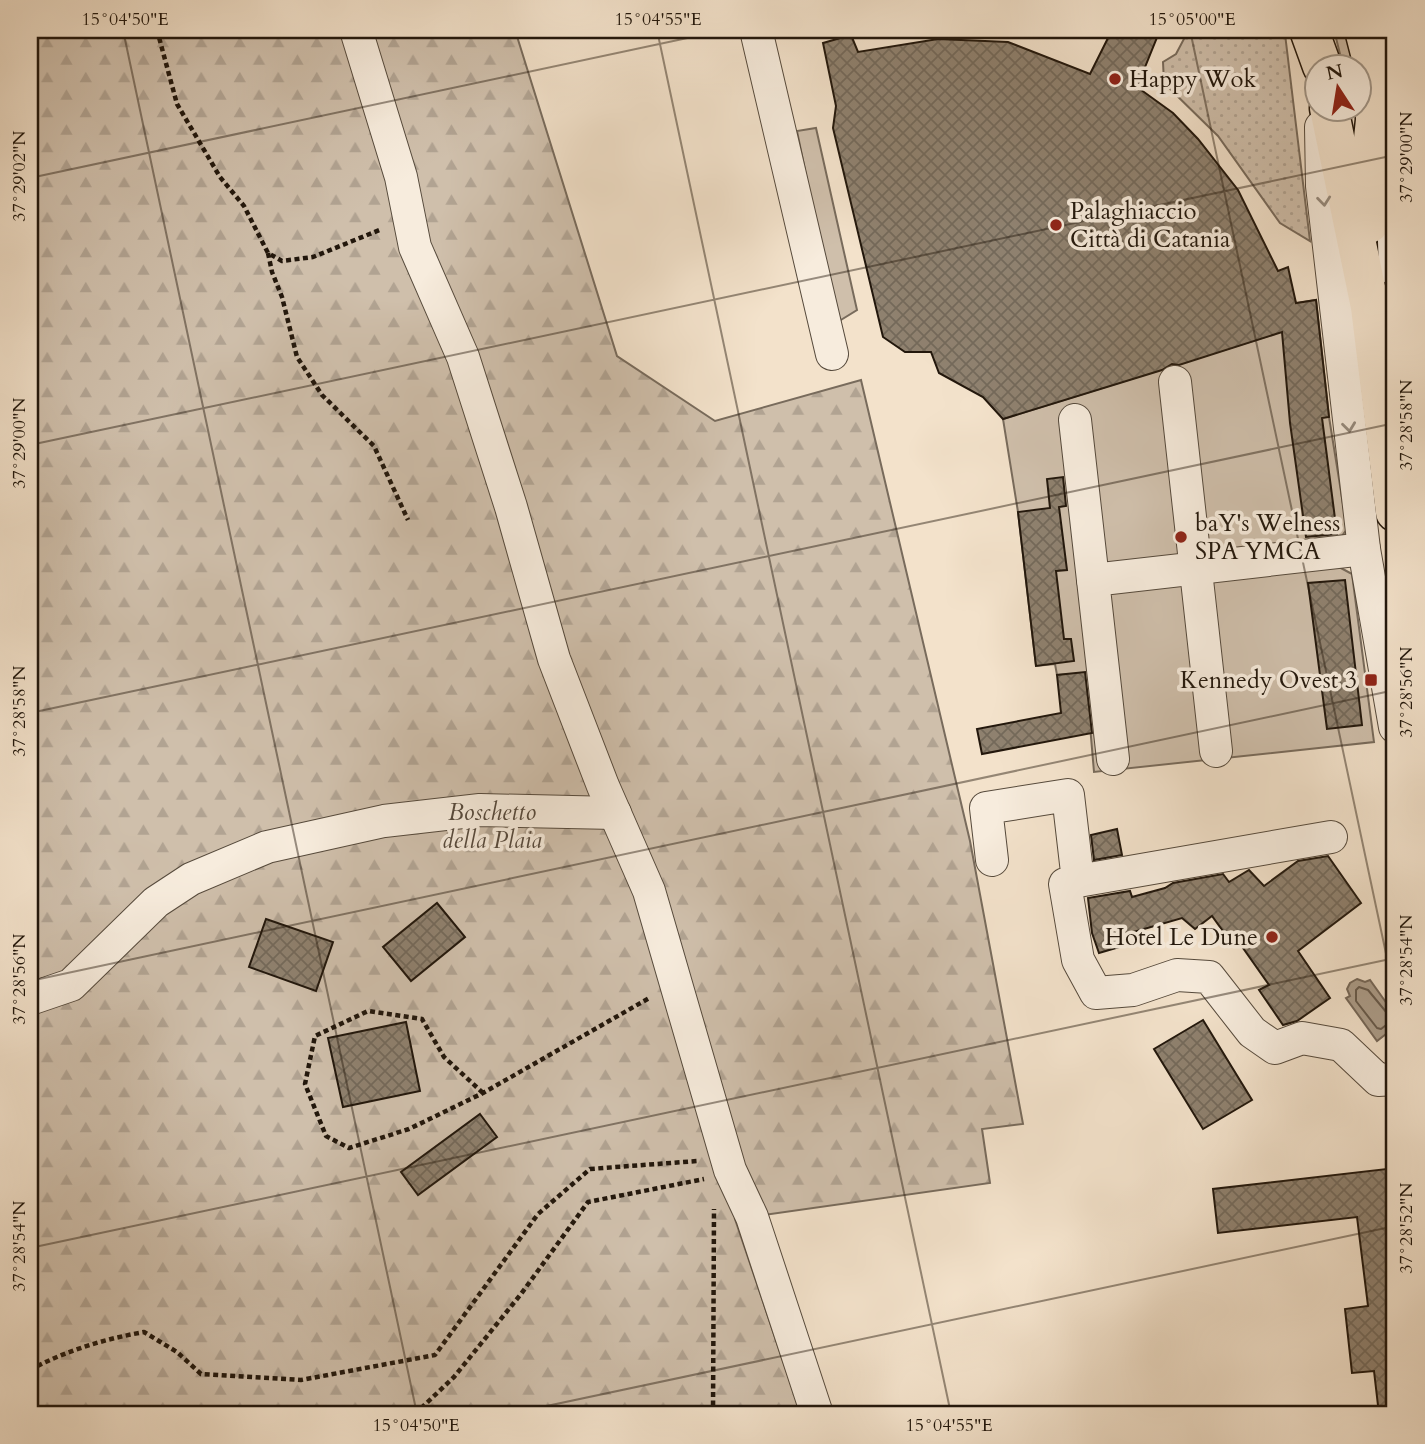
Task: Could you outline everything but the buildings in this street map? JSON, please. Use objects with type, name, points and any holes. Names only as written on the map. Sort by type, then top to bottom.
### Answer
[{"type":"main road","points":[[1364,30],[1374,69],[1375,120],[1368,186],[1370,307]]},
{"type":"main road","points":[[1332,122],[1370,307],[1395,512]]},
{"type":"street","points":[[356,30],[401,177],[415,247],[463,357],[554,659],[649,891],[730,1170],[752,1217],[817,1414]]},
{"type":"street","points":[[756,30],[832,354]]},
{"type":"street","points":[[1374,69],[1387,131],[1395,270]]},
{"type":"street","points":[[1321,122],[1322,186],[1364,549],[1395,727]]},
{"type":"street","points":[[1175,382],[1216,751]]},
{"type":"street","points":[[1075,420],[1113,759]]},
{"type":"street","points":[[1093,580],[1364,549]]},
{"type":"street","points":[[992,860],[986,808],[1068,795],[1078,881]]},
{"type":"street","points":[[30,999],[71,985],[156,902],[191,878],[267,847],[384,821],[480,810],[615,813]]},
{"type":"street","points":[[1331,837],[1065,884],[1078,960],[1096,993],[1133,990],[1177,975],[1209,977],[1252,1032],[1275,1048],[1302,1038],[1341,1045],[1378,1080],[1395,1079]]},
{"type":"path","points":[[157,30],[177,104],[220,177],[244,206],[268,253],[297,357],[322,395],[374,446],[408,520]]},
{"type":"path","points":[[268,253],[282,261],[313,257],[409,217]]},
{"type":"path","points":[[482,1093],[444,1056],[422,1019],[368,1011],[314,1036],[305,1084],[326,1136],[349,1148],[409,1129],[482,1093],[676,983]]},
{"type":"path","points":[[30,1370],[57,1356],[144,1332],[177,1352],[201,1374],[300,1380],[435,1355],[537,1214],[590,1169],[704,1160]]},
{"type":"path","points":[[705,1169],[707,1178]]},
{"type":"path","points":[[415,1414],[454,1377],[521,1294],[588,1202],[715,1176]]},
{"type":"path","points":[[713,1414],[714,1203]]},
{"type":"green space","name":"Boschetto della Plaia","points":[[30,30],[515,30],[617,356],[715,421],[861,380],[970,841],[1023,1124],[982,1129],[990,1183],[735,1219],[801,1414],[30,1414]]},
{"type":"green space","points":[[1201,30],[1280,30],[1285,34],[1310,241],[1280,223],[1218,136],[1164,83],[1163,62],[1176,54],[1186,35]]},
{"type":"green space","points":[[1334,30],[1349,30],[1354,52],[1340,52]]},
{"type":"green space","points":[[816,128],[857,310],[836,323],[797,131]]},
{"type":"green space","name":"baY's Welness SPA YMCA","points":[[1316,300],[1329,417],[1347,529],[1336,544],[1339,567],[1352,574],[1374,742],[1094,772],[1088,702],[1075,674],[1057,675],[1055,664],[1036,666],[1018,512],[1003,419],[1275,334],[1280,306]]},
{"type":"water","points":[[1357,979],[1365,982],[1370,980],[1395,1015],[1395,1027],[1377,1041],[1346,998],[1350,996],[1347,989],[1350,983]]},
{"type":"place","name":"Happy Wok","points":[[1115,79]]},
{"type":"place","name":"Palaghiaccio Città di Catania","points":[[1056,225]]},
{"type":"place","name":"baY's Welness SPA YMCA","points":[[1181,537]]},
{"type":"place","name":"Kennedy Ovest 3","points":[[1371,680]]},
{"type":"place","name":"Hotel Le Dune","points":[[1272,937]]}]
